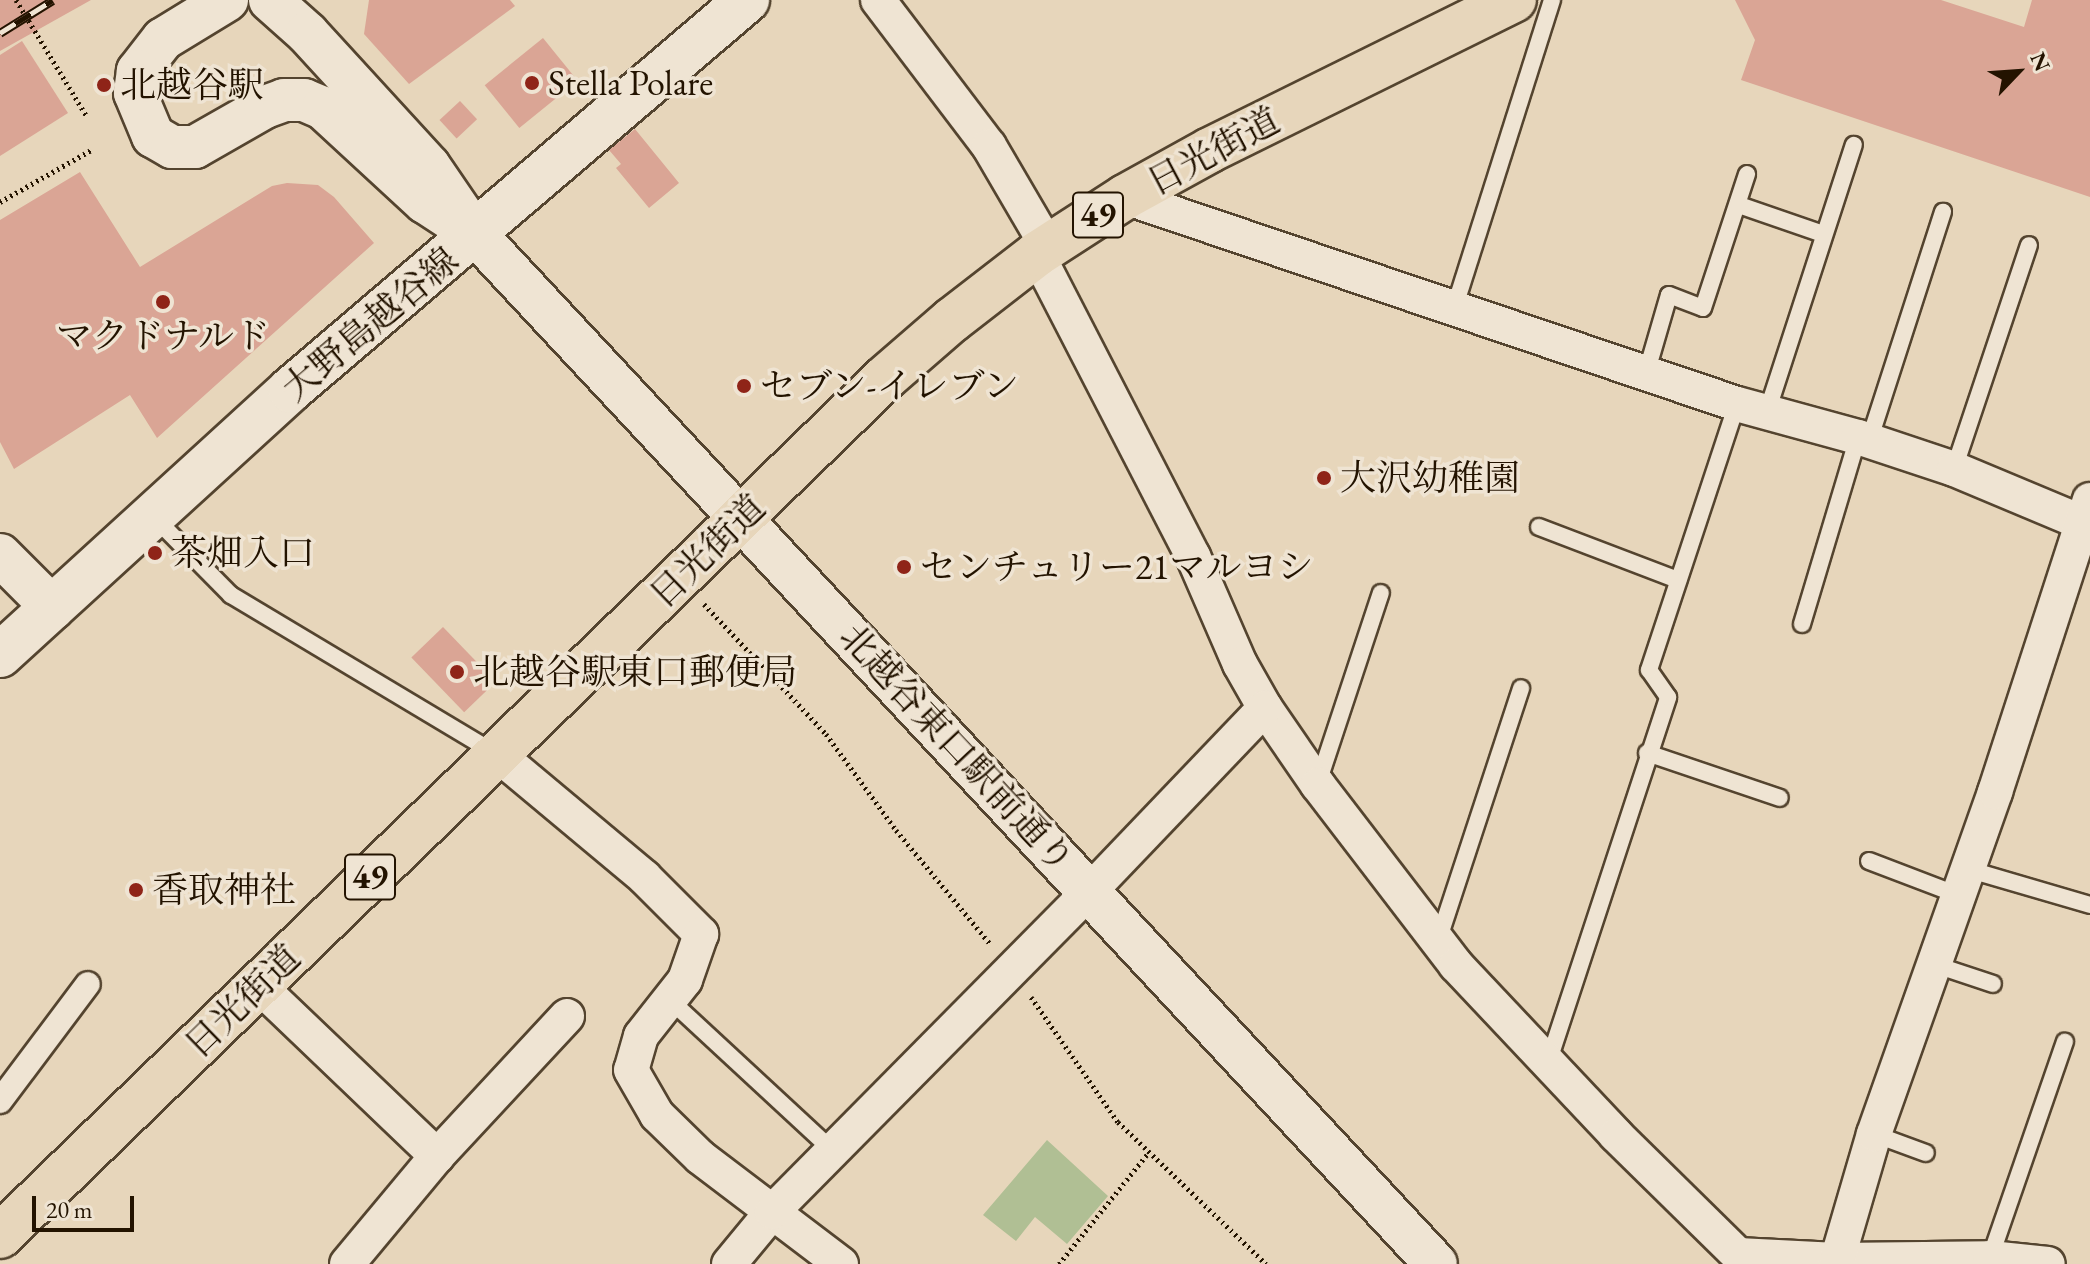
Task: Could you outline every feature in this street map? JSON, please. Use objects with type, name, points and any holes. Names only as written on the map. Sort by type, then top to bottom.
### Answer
[{"type":"main road","name":"大野島越谷線","points":[[0,655],[290,390],[476,235],[747,0]]},
{"type":"main road","name":"日光街道","points":[[0,1236],[885,378],[1043,251],[1125,197],[1225,143],[1514,0]]},
{"type":"street","points":[[227,0],[163,39],[138,71],[135,93],[153,136],[172,147],[195,147],[265,107],[284,100],[304,100],[323,108],[425,202],[476,235]]},
{"type":"street","points":[[270,0],[299,24],[429,166],[476,235]]},
{"type":"street","points":[[878,0],[989,146],[1175,519],[1240,664],[1265,708],[1318,785],[1438,942],[1547,1065],[1738,1255],[1836,1262],[1990,1258],[2048,1264]]},
{"type":"street","points":[[1125,197],[1646,374],[1864,439],[2087,516],[1874,1134],[1836,1262]]},
{"type":"street","name":"北越谷東口駅前通り","points":[[476,235],[1436,1264]]},
{"type":"street","points":[[0,555],[53,608]]},
{"type":"street","points":[[729,1264],[772,1212],[1090,891],[1265,708]]},
{"type":"street","points":[[497,754],[644,877],[701,934],[685,980],[641,1036],[631,1070],[657,1115],[700,1157],[841,1264]]},
{"type":"street","points":[[0,1101],[88,984]]},
{"type":"street","points":[[258,985],[437,1156]]},
{"type":"street","points":[[347,1264],[437,1156],[567,1016]]},
{"type":"lane","points":[[1454,309],[1552,0]]},
{"type":"lane","points":[[1547,1065],[1647,753],[1668,697],[1649,670],[1678,580],[1823,234],[1854,145]]},
{"type":"lane","points":[[1646,374],[1669,295],[1703,308],[1747,174]]},
{"type":"lane","points":[[1739,205],[1823,234]]},
{"type":"lane","points":[[1802,624],[1943,212]]},
{"type":"lane","points":[[1954,469],[2029,245]]},
{"type":"lane","points":[[153,516],[231,595],[497,754]]},
{"type":"lane","points":[[1539,527],[1678,580]]},
{"type":"lane","points":[[1318,785],[1381,593]]},
{"type":"lane","points":[[1438,942],[1521,688]]},
{"type":"lane","points":[[1647,753],[1780,798]]},
{"type":"lane","points":[[1869,861],[2090,905]]},
{"type":"lane","points":[[1933,964],[1993,984]]},
{"type":"lane","points":[[669,999],[834,1152]]},
{"type":"lane","points":[[1990,1258],[2065,1042]]},
{"type":"lane","points":[[1874,1134],[1926,1153]]},
{"type":"path","points":[[16,0],[87,117]]},
{"type":"path","points":[[0,202],[91,150]]},
{"type":"path","points":[[700,600],[826,734],[896,830],[1011,969],[1118,1122],[1266,1264]]},
{"type":"path","points":[[1059,1264],[1149,1152]]},
{"type":"green space","points":[[1047,1140],[1108,1196],[1067,1244],[1035,1217],[1016,1241],[983,1215]]},
{"type":"building","points":[[0,0],[91,0],[0,51]]},
{"type":"building","points":[[369,0],[510,0],[515,6],[409,84],[364,34]]},
{"type":"building","points":[[1735,0],[1941,0],[2024,27],[2032,0],[2090,0],[2090,197],[1741,80],[1755,40]]},
{"type":"building","name":"Stella Polare","points":[[543,38],[578,81],[519,128],[485,85]]},
{"type":"building","points":[[22,41],[68,113],[0,156],[0,55]]},
{"type":"building","points":[[460,101],[477,119],[457,138],[440,120]]},
{"type":"building","points":[[635,129],[679,183],[649,208],[616,168],[621,164],[609,150]]},
{"type":"building","points":[[80,172],[140,267],[272,186],[287,183],[318,185],[334,197],[374,243],[157,438],[130,395],[14,469],[0,442],[0,220]]},
{"type":"building","points":[[443,627],[496,682],[464,712],[411,658]]},
{"type":"railway","points":[[0,33],[53,0]]},
{"type":"place","name":"Stella Polare","points":[[532,83]]},
{"type":"place","name":"北越谷駅","points":[[104,85]]},
{"type":"place","name":"マクドナルド","points":[[163,302]]},
{"type":"place","name":"セブン-イレブン","points":[[744,386]]},
{"type":"place","name":"大沢幼稚園","points":[[1324,478]]},
{"type":"place","name":"茶畑入口","points":[[155,553]]},
{"type":"place","name":"センチュリー21マルヨシ","points":[[904,567]]},
{"type":"place","name":"北越谷駅東口郵便局","points":[[457,672]]},
{"type":"place","name":"香取神社","points":[[136,890]]}]
